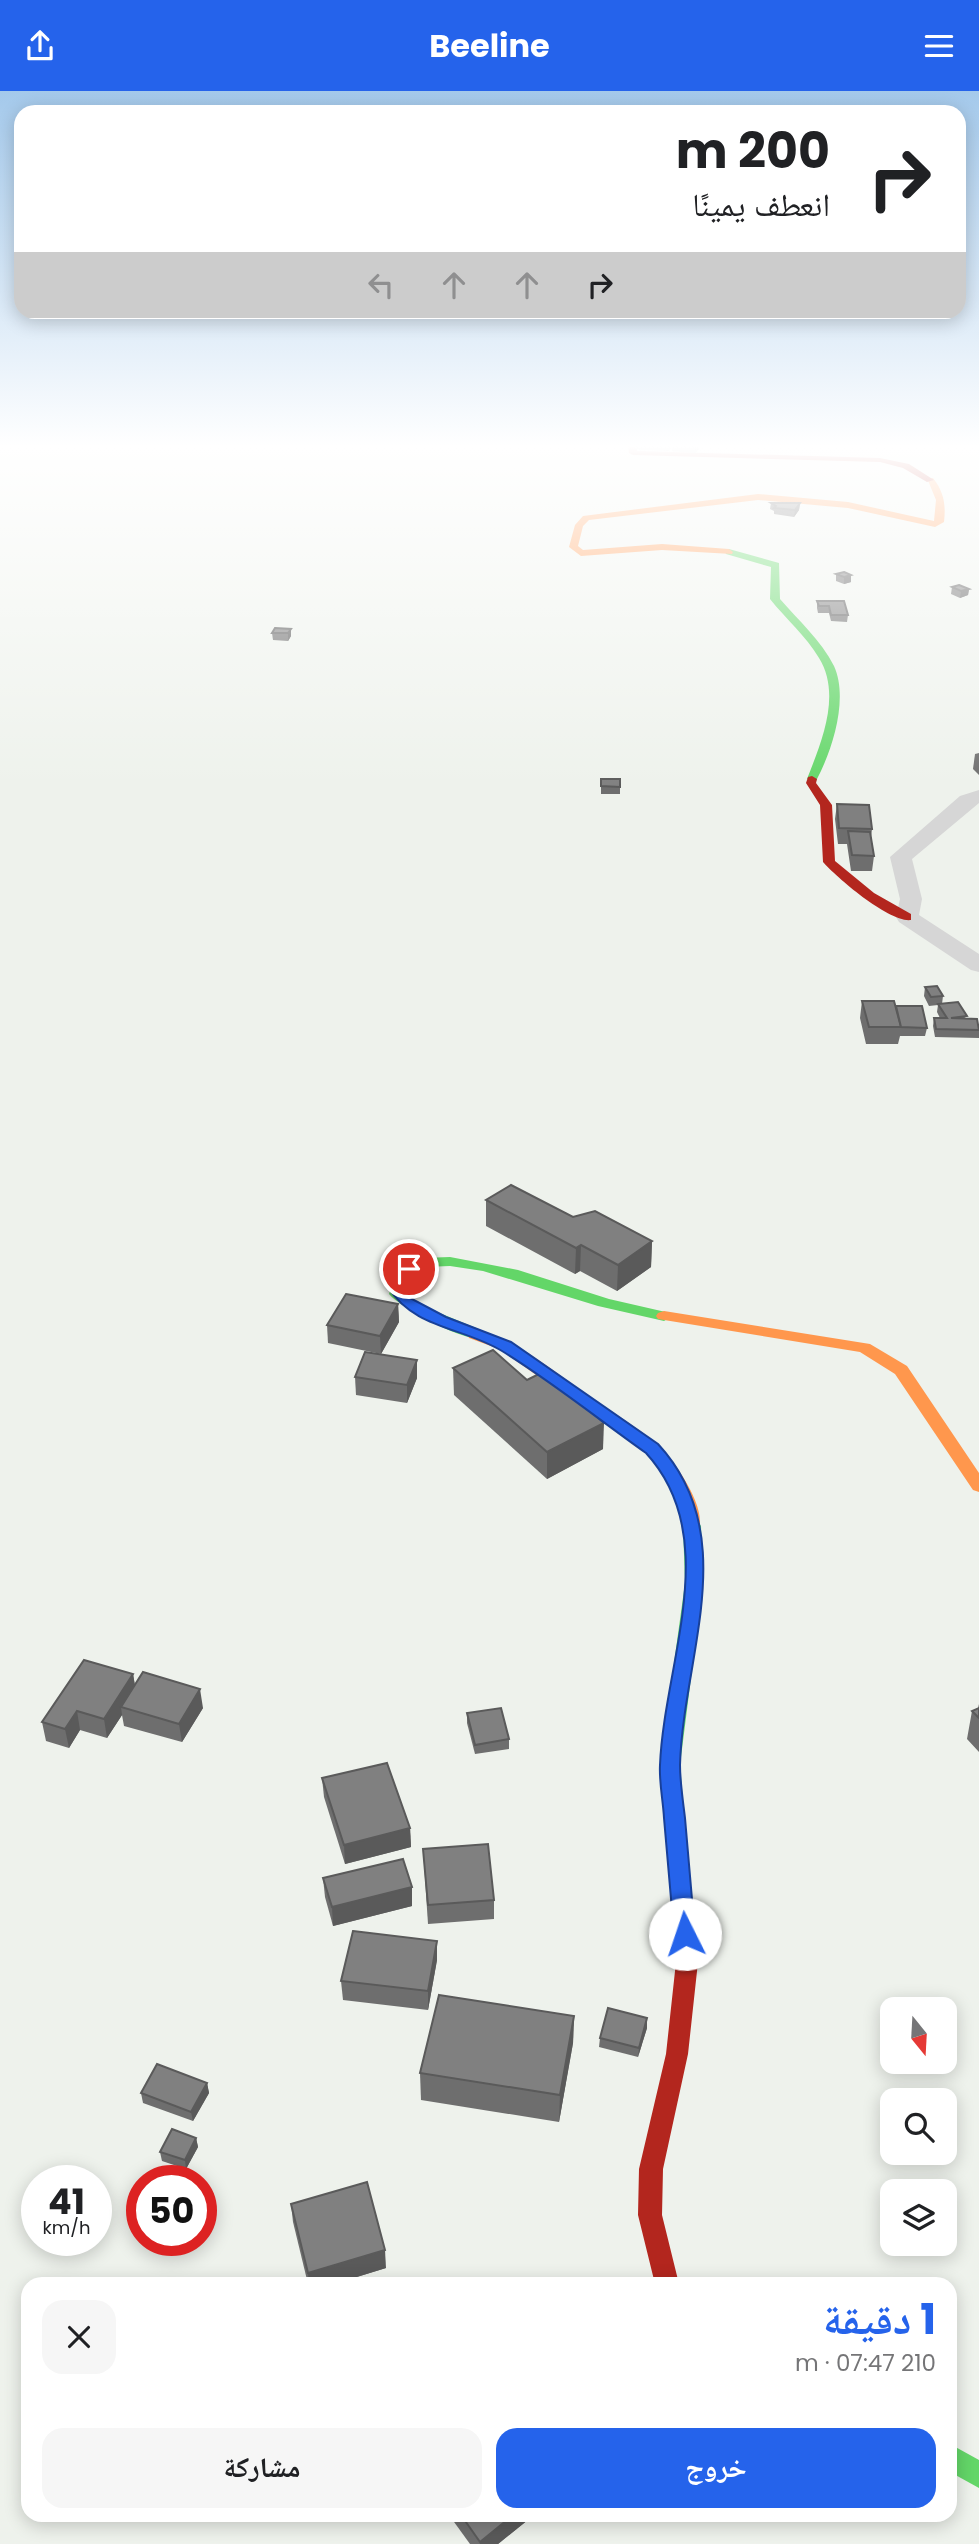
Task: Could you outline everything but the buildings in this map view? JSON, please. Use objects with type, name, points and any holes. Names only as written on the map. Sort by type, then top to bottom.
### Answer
[{"type":"street","points":[[758,558],[776,565],[775,600],[833,676],[828,726],[810,782],[826,805],[829,862],[870,896],[908,917],[979,965]]},
{"type":"street","points":[[908,917],[911,899],[901,857],[967,800],[979,796]]},
{"type":"street","points":[[665,2277],[651,2224],[651,2181],[677,2054],[687,1962],[670,1765],[694,1583],[691,1512],[677,1480],[652,1448],[505,1345],[414,1308],[397,1294],[397,1280],[401,1273],[423,1265],[474,1263],[611,1304],[864,1348],[901,1370],[979,1486]]},
{"type":"street","points":[[957,2461],[979,2475]]},
{"type":"shaded area","points":[[0,558],[979,558],[979,2544],[0,2544]]},
{"type":"traffic: fast","points":[[752,558],[776,565],[775,599],[817,647],[833,678],[832,716],[812,779]]},
{"type":"traffic: fast","points":[[475,1334],[414,1308],[397,1294],[403,1273],[422,1263],[450,1261],[483,1266],[604,1303],[664,1316]]},
{"type":"traffic: fast","points":[[675,1823],[670,1765],[694,1583],[692,1526]]},
{"type":"traffic: fast","points":[[957,2461],[979,2475]]},
{"type":"traffic: slow","points":[[664,1316],[864,1348],[901,1370],[979,1486]]},
{"type":"traffic: slow","points":[[475,1334],[505,1345],[652,1448],[677,1480],[691,1512],[692,1526]]},
{"type":"traffic: jam","points":[[812,779],[811,783],[826,805],[829,862],[870,896],[907,917]]},
{"type":"traffic: jam","points":[[665,2277],[650,2215],[651,2169],[677,2054],[687,1962],[675,1823]]},
{"type":"route","points":[[409,1269],[401,1273],[395,1287],[397,1294],[404,1301],[441,1321],[505,1345],[652,1448],[677,1480],[686,1499],[694,1533],[694,1583],[670,1765],[685,1934]]}]
